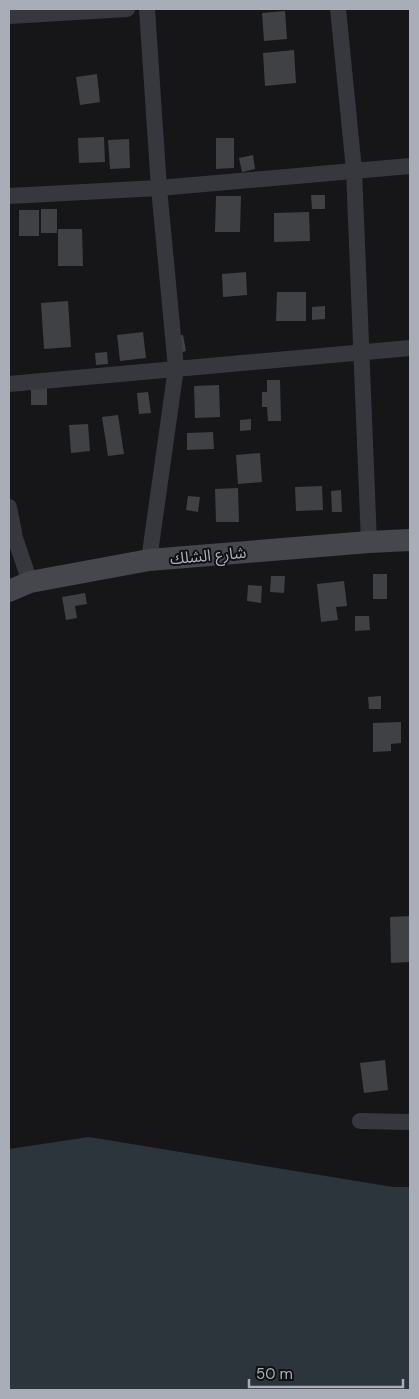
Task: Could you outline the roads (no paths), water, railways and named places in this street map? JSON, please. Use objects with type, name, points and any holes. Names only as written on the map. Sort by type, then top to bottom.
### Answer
[{"type":"street","points":[[9,16],[127,9]]},
{"type":"street","points":[[147,9],[176,368],[149,560]]},
{"type":"street","points":[[338,9],[354,170],[369,542]]},
{"type":"street","points":[[9,196],[160,188],[410,166]]},
{"type":"street","points":[[9,384],[410,348]]},
{"type":"street","points":[[9,507],[15,538],[30,582]]},
{"type":"street","name":"شارع الشلك","points":[[9,591],[30,582],[149,560],[410,540]]},
{"type":"street","points":[[360,1121],[410,1122]]}]
